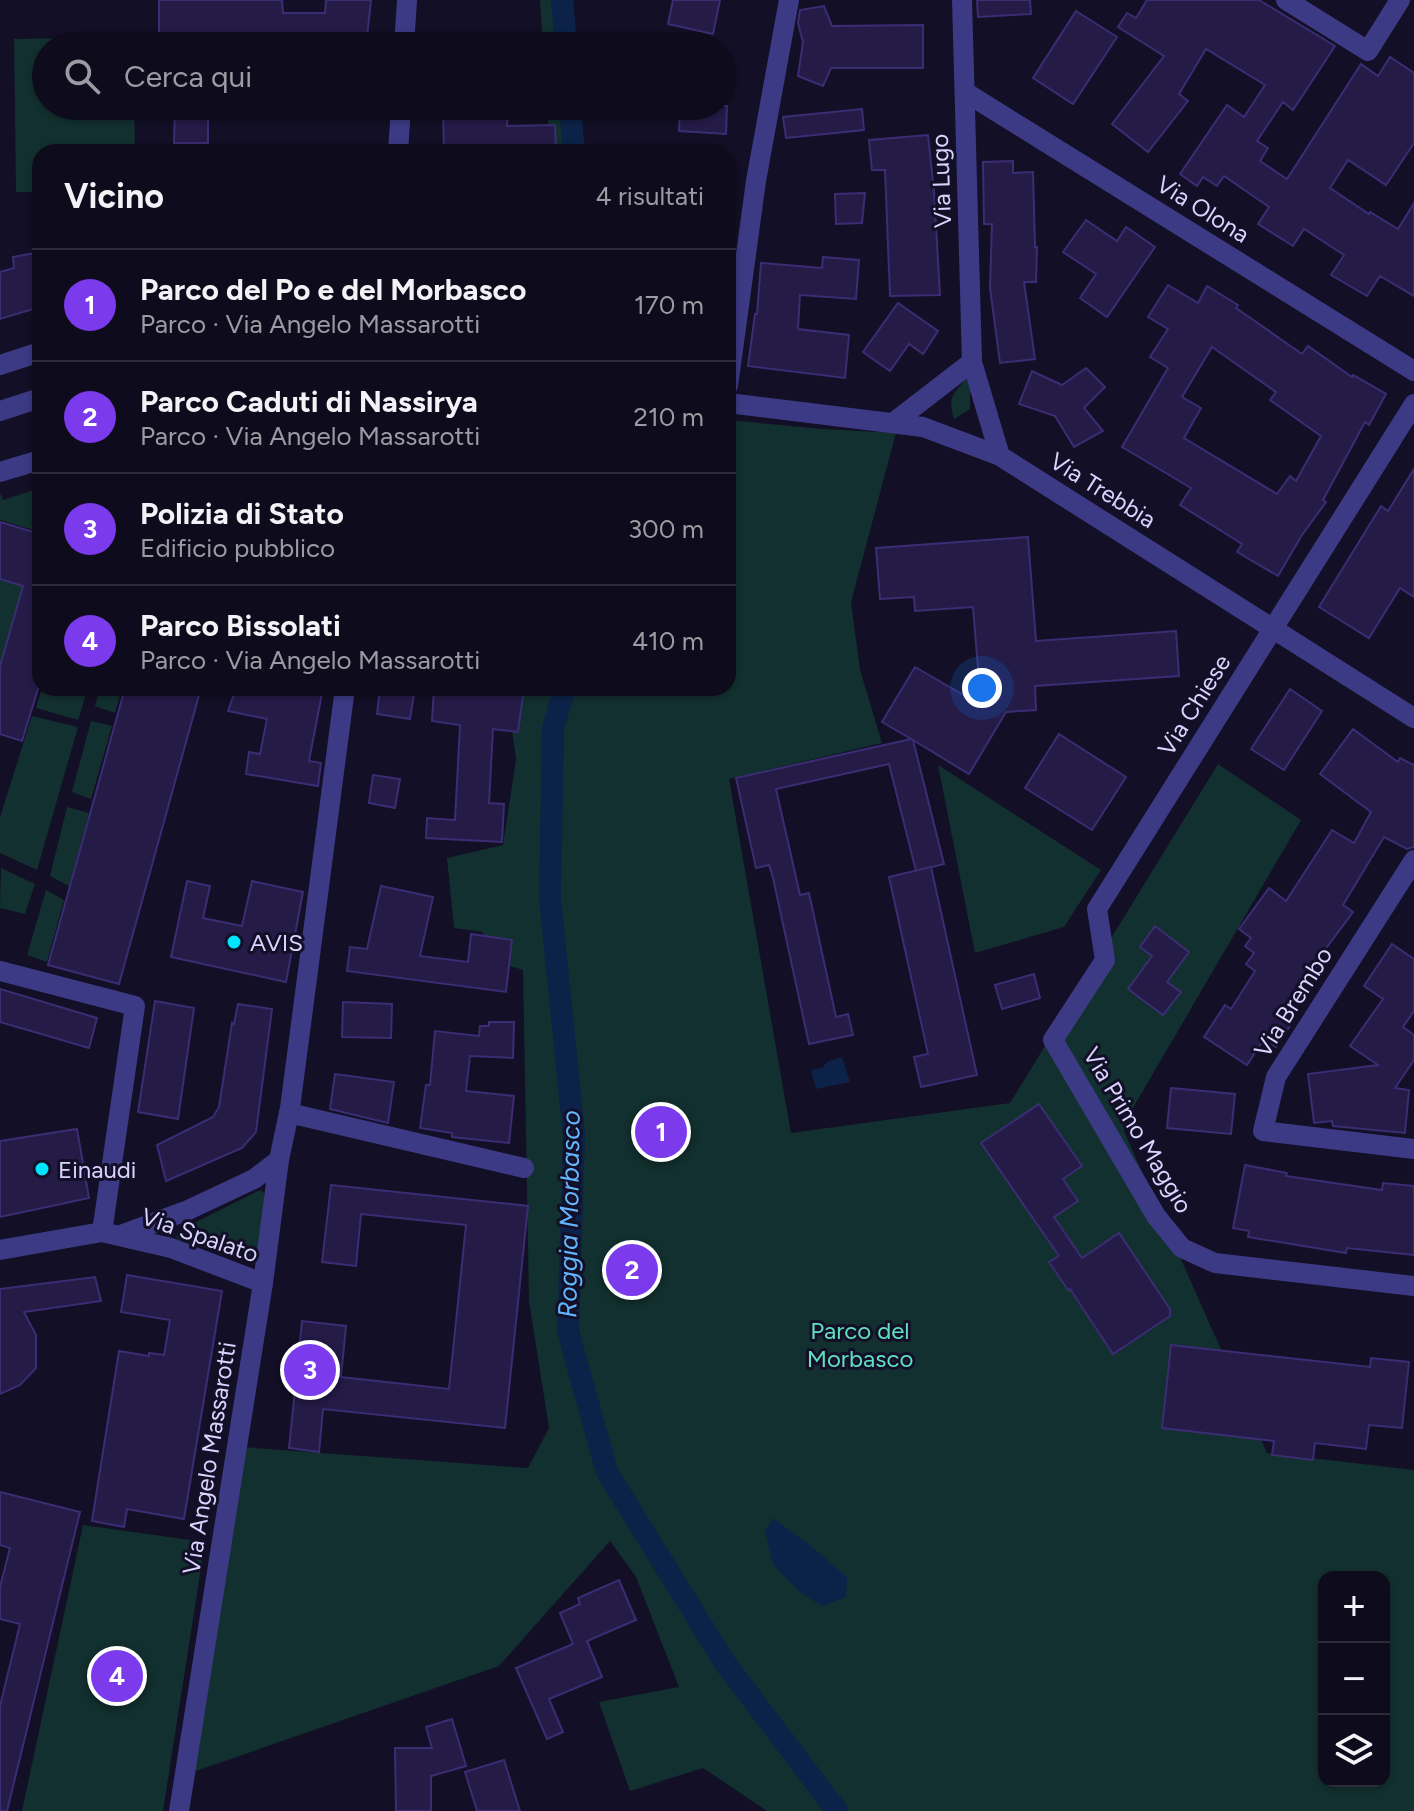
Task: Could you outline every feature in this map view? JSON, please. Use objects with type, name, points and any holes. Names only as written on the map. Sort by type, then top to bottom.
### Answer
[{"type":"street","points":[[405,32],[407,0]]},
{"type":"street","points":[[736,327],[756,181],[789,0]]},
{"type":"street","name":"Via Lugo","points":[[962,0],[972,362],[1000,456]]},
{"type":"street","points":[[1286,0],[1368,51],[1400,0]]},
{"type":"street","name":"Via Olona","points":[[965,92],[1414,371]]},
{"type":"street","points":[[399,144],[400,120]]},
{"type":"street","points":[[0,365],[32,355]]},
{"type":"street","points":[[893,423],[972,362]]},
{"type":"street","points":[[0,411],[32,401]]},
{"type":"street","name":"Via Trebbia","points":[[736,404],[923,427],[1000,456],[1414,718]]},
{"type":"street","name":"Via Chiese","points":[[1053,1040],[1105,960],[1097,909],[1414,404]]},
{"type":"street","points":[[0,472],[32,462]]},
{"type":"street","name":"Via Angelo Massarotti","points":[[179,1811],[263,1283],[279,1160],[289,1113],[344,696]]},
{"type":"street","name":"Via Brembo","points":[[1414,860],[1276,1077],[1263,1131],[1414,1149]]},
{"type":"street","points":[[0,971],[135,1006],[111,1234]]},
{"type":"street","name":"Via Primo Maggio","points":[[1053,1040],[1156,1216],[1182,1248],[1215,1263],[1414,1286]]},
{"type":"street","points":[[289,1113],[524,1168]]},
{"type":"street","name":"Via Spalato","points":[[0,1250],[111,1234],[186,1211],[254,1179],[279,1160]]},
{"type":"street","name":"Via Spalato","points":[[111,1234],[171,1248],[263,1283]]},
{"type":"green space","points":[[540,0],[573,0],[575,32],[542,32]]},
{"type":"green space","points":[[14,39],[32,39],[32,120],[134,120],[135,144],[32,144],[32,192],[16,192]]},
{"type":"green space","points":[[548,120],[580,120],[581,144],[549,144]]},
{"type":"green space","points":[[966,379],[970,388],[970,409],[954,419],[952,397]]},
{"type":"green space","name":"Parco del Morbasco","points":[[736,421],[896,433],[851,602],[860,670],[882,743],[729,779],[791,1133],[1010,1103],[1218,764],[1301,820],[1126,1120],[1124,1131],[1267,1453],[1414,1470],[1414,1811],[767,1811],[703,1768],[630,1791],[599,1702],[679,1687],[636,1577],[610,1541],[499,1666],[190,1773],[242,1447],[528,1468],[549,1428],[529,1301],[523,970],[486,958],[483,932],[454,928],[447,858],[503,845],[516,759],[511,724],[523,696],[736,696]]},
{"type":"green space","points":[[32,491],[32,530],[0,520],[0,493],[3,500]]},
{"type":"green space","points":[[0,579],[23,586],[0,666]]},
{"type":"green space","points":[[40,696],[86,696],[78,720],[36,708]]},
{"type":"green space","points":[[98,696],[120,696],[115,713],[95,706]]},
{"type":"green space","points":[[32,716],[78,727],[37,870],[0,853],[0,817]]},
{"type":"green space","points":[[91,721],[112,726],[91,799],[72,792]]},
{"type":"green space","points":[[938,765],[1101,870],[1064,927],[975,953]]},
{"type":"green space","points":[[67,807],[89,813],[69,886],[50,876]]},
{"type":"green space","points":[[1,868],[35,884],[25,914],[0,908]]},
{"type":"green space","points":[[46,890],[64,900],[47,962],[27,955]]},
{"type":"green space","points":[[263,1191],[265,1197],[257,1253],[253,1257],[179,1241],[176,1237],[186,1227]]},
{"type":"green space","points":[[83,1525],[205,1542],[163,1811],[22,1811]]},
{"type":"water","points":[[842,1057],[850,1082],[816,1089],[811,1070],[822,1068],[827,1062]]},
{"type":"water","points":[[773,1518],[847,1577],[846,1597],[822,1606],[800,1592],[773,1565],[765,1531]]},
{"type":"building","points":[[159,0],[282,0],[283,13],[325,13],[326,0],[371,0],[368,32],[159,32]]},
{"type":"building","points":[[673,0],[720,0],[713,32],[668,24]]},
{"type":"building","points":[[977,0],[1030,0],[1031,14],[978,17]]},
{"type":"building","points":[[1147,0],[1259,0],[1335,46],[1293,110],[1283,102],[1257,141],[1268,148],[1260,161],[1287,179],[1361,64],[1378,76],[1390,57],[1414,73],[1414,143],[1386,185],[1348,160],[1330,188],[1398,229],[1414,203],[1414,296],[1380,276],[1367,296],[1331,275],[1344,255],[1304,229],[1293,246],[1258,224],[1269,207],[1224,176],[1217,186],[1203,177],[1197,186],[1180,174],[1227,105],[1244,117],[1265,85],[1206,49],[1179,94],[1188,101],[1148,152],[1112,124],[1164,56],[1118,27],[1127,13],[1136,18]]},
{"type":"building","points":[[824,6],[832,26],[923,25],[923,68],[831,68],[823,86],[798,76],[803,42],[798,23],[800,10]]},
{"type":"building","points":[[1076,11],[1117,37],[1073,104],[1033,78]]},
{"type":"building","points":[[862,109],[864,130],[786,138],[783,117]]},
{"type":"building","points":[[175,120],[208,120],[208,143],[174,143]]},
{"type":"building","points":[[443,120],[507,120],[507,126],[555,125],[556,144],[444,144]]},
{"type":"building","points":[[679,120],[726,120],[726,134],[679,131]]},
{"type":"building","points":[[928,135],[940,295],[890,296],[885,170],[872,170],[869,140]]},
{"type":"building","points":[[1013,161],[1013,173],[1033,172],[1036,282],[1024,282],[1035,359],[1000,363],[990,288],[992,224],[984,224],[983,162]]},
{"type":"building","points":[[865,193],[862,223],[836,224],[835,194]]},
{"type":"building","points":[[1086,220],[1117,241],[1126,227],[1155,247],[1107,317],[1080,298],[1096,274],[1063,252]]},
{"type":"building","points":[[32,253],[32,309],[0,319],[0,272],[14,268],[13,257]]},
{"type":"building","points":[[823,257],[859,260],[856,299],[800,295],[798,329],[849,335],[845,378],[748,366],[757,314],[761,263],[822,268]]},
{"type":"building","points":[[1168,285],[1198,303],[1207,286],[1238,305],[1236,308],[1302,354],[1308,346],[1352,377],[1386,394],[1369,425],[1365,422],[1323,500],[1326,502],[1278,576],[1237,552],[1242,544],[1180,505],[1191,488],[1122,447],[1168,368],[1150,357],[1168,329],[1148,317]],"holes":[[[1212,347],[1276,392],[1270,400],[1321,436],[1296,481],[1290,476],[1277,494],[1184,438],[1201,408],[1182,397]]]},
{"type":"building","points":[[898,303],[938,331],[923,354],[909,344],[890,371],[863,352]]},
{"type":"building","points":[[1086,368],[1105,387],[1084,408],[1103,431],[1074,447],[1055,416],[1019,404],[1032,371],[1062,385]]},
{"type":"building","points":[[1414,469],[1414,597],[1400,588],[1369,638],[1319,607],[1381,506],[1388,511]]},
{"type":"building","points":[[0,522],[32,532],[32,696],[36,696],[22,741],[0,734],[0,666],[23,586],[0,579]]},
{"type":"building","points":[[1028,537],[1036,641],[1176,631],[1179,676],[1035,686],[1036,710],[1006,712],[969,774],[913,740],[944,864],[916,871],[889,764],[776,789],[800,895],[809,893],[836,1017],[848,1014],[853,1035],[809,1044],[773,878],[769,865],[756,868],[736,778],[911,739],[882,722],[915,667],[981,705],[973,607],[915,611],[914,597],[880,599],[876,548]]},
{"type":"building","points":[[1290,689],[1322,711],[1284,770],[1251,749]]},
{"type":"building","points":[[123,696],[199,696],[119,984],[48,965]]},
{"type":"building","points":[[233,696],[321,696],[309,761],[321,763],[318,786],[246,774],[249,752],[260,754],[267,719],[228,711]]},
{"type":"building","points":[[379,696],[414,696],[410,719],[377,714]]},
{"type":"building","points":[[434,696],[523,696],[518,732],[493,729],[489,803],[504,804],[502,842],[426,838],[427,818],[455,820],[460,725],[432,721]]},
{"type":"building","points":[[1353,729],[1398,762],[1400,758],[1414,765],[1414,847],[1407,849],[1384,837],[1343,905],[1353,912],[1284,1013],[1294,1020],[1276,1047],[1264,1039],[1247,1065],[1204,1037],[1225,1005],[1231,1009],[1255,971],[1246,964],[1254,953],[1245,946],[1251,938],[1239,929],[1269,888],[1286,901],[1332,830],[1354,843],[1371,812],[1320,774]]},
{"type":"building","points":[[1059,734],[1126,777],[1092,830],[1025,788]]},
{"type":"building","points":[[373,775],[400,779],[395,808],[369,803]]},
{"type":"building","points":[[931,867],[977,1075],[921,1087],[914,1057],[928,1054],[889,877]]},
{"type":"building","name":"AVIS","points":[[187,881],[210,886],[203,918],[242,926],[252,881],[303,892],[286,982],[171,957]]},
{"type":"building","points":[[381,886],[433,897],[420,956],[468,962],[471,934],[512,940],[506,992],[347,971],[350,947],[367,949]]},
{"type":"building","points":[[1155,926],[1189,952],[1167,982],[1181,992],[1163,1015],[1128,989],[1152,956],[1140,947]]},
{"type":"building","points":[[1392,944],[1414,959],[1414,1011],[1403,1027],[1414,1035],[1414,1060],[1395,1088],[1409,1090],[1405,1133],[1333,1126],[1332,1121],[1314,1123],[1308,1074],[1378,1065],[1350,1046],[1383,999],[1364,986]]},
{"type":"building","points":[[1034,974],[1040,998],[1002,1009],[995,985]]},
{"type":"building","points":[[0,989],[97,1018],[89,1048],[0,1022]]},
{"type":"building","points":[[155,1001],[194,1008],[178,1119],[138,1112]]},
{"type":"building","points":[[343,1002],[392,1004],[391,1038],[342,1037]]},
{"type":"building","points":[[238,1004],[272,1009],[256,1132],[242,1148],[166,1181],[157,1145],[213,1117],[219,1107],[232,1023]]},
{"type":"building","points":[[489,1022],[514,1022],[513,1058],[470,1056],[466,1091],[514,1096],[509,1143],[452,1137],[452,1133],[420,1128],[426,1085],[430,1085],[435,1031],[479,1036],[480,1026],[489,1026]]},
{"type":"building","points":[[335,1074],[394,1082],[388,1123],[330,1109]]},
{"type":"building","points":[[1171,1088],[1235,1094],[1231,1134],[1167,1128]]},
{"type":"building","points":[[1039,1104],[1082,1166],[1063,1179],[1078,1201],[1054,1217],[1082,1258],[1119,1233],[1170,1309],[1170,1316],[1113,1354],[1049,1262],[1059,1256],[981,1143]]},
{"type":"building","name":"Einaudi","points":[[77,1129],[89,1198],[0,1217],[0,1141]]},
{"type":"building","points":[[1245,1165],[1287,1173],[1286,1176],[1382,1190],[1383,1183],[1414,1186],[1414,1255],[1347,1248],[1346,1253],[1248,1237],[1249,1231],[1233,1228]]},
{"type":"building","points":[[331,1185],[528,1206],[505,1428],[323,1409],[319,1452],[289,1448],[302,1321],[346,1326],[341,1377],[449,1389],[466,1225],[361,1214],[356,1266],[322,1262]]},
{"type":"building","points":[[127,1275],[222,1291],[184,1519],[127,1509],[124,1527],[92,1521],[119,1351],[164,1355],[170,1320],[121,1312]]},
{"type":"building","points":[[95,1277],[101,1301],[24,1312],[36,1335],[36,1368],[20,1385],[0,1394],[0,1289]]},
{"type":"building","points":[[1171,1345],[1370,1367],[1371,1358],[1409,1362],[1402,1428],[1369,1425],[1366,1449],[1315,1443],[1313,1460],[1272,1455],[1274,1441],[1162,1428]]},
{"type":"building","points":[[0,1492],[80,1512],[7,1811],[0,1811],[0,1706],[20,1624],[0,1619],[0,1587],[10,1548],[0,1545]]},
{"type":"building","points":[[619,1580],[636,1620],[587,1641],[602,1677],[549,1699],[563,1732],[547,1739],[516,1668],[573,1644],[560,1613],[580,1604],[578,1598]]},
{"type":"building","points":[[452,1719],[466,1766],[431,1776],[431,1811],[396,1811],[395,1748],[432,1748],[426,1727]]},
{"type":"building","points":[[504,1760],[520,1811],[477,1811],[465,1772]]},
{"type":"waterway","name":"Roggia Morbasco","points":[[562,0],[565,32]]},
{"type":"waterway","name":"Roggia Morbasco","points":[[571,120],[573,144]]},
{"type":"waterway","name":"Roggia Morbasco","points":[[563,696],[553,728],[550,899],[574,1135],[568,1331],[607,1472],[725,1663],[837,1811]]},
{"type":"place","name":"AVIS","points":[[234,942]]},
{"type":"place","name":"Parco del Po e del Morbasco","points":[[661,1132]]},
{"type":"place","name":"Einaudi","points":[[42,1169]]},
{"type":"place","name":"Parco Caduti di Nassirya","points":[[632,1270]]},
{"type":"place","name":"Polizia di Stato","points":[[310,1370]]},
{"type":"place","name":"Parco Bissolati","points":[[117,1676]]}]
